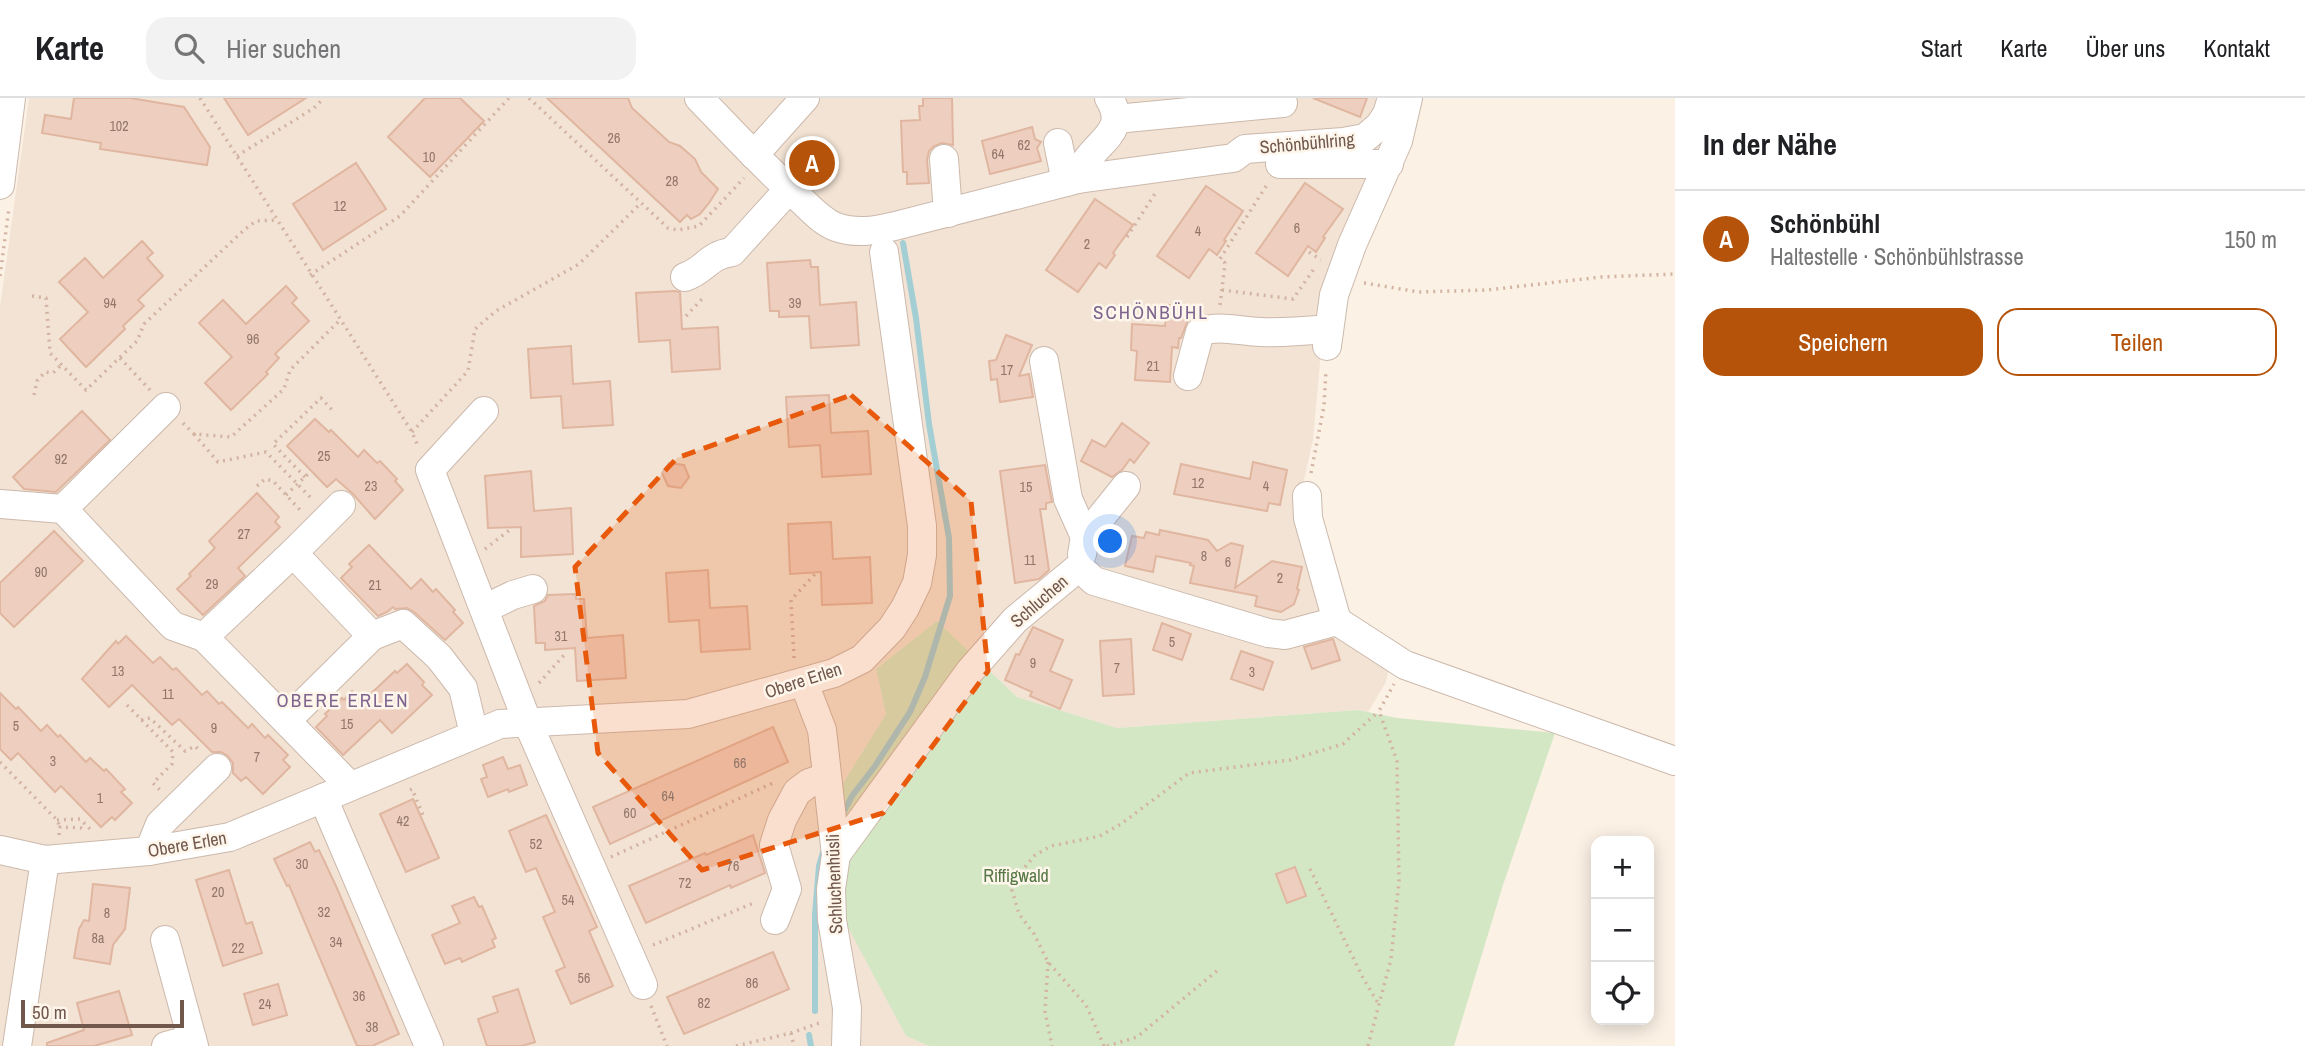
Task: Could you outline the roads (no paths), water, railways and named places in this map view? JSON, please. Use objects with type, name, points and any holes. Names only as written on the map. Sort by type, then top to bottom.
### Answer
[{"type":"street","points":[[1,169],[11,98]]},
{"type":"street","name":"Schönbühlring","points":[[699,98],[789,190],[823,219],[855,232],[873,231],[1072,181],[1233,158],[1245,149],[1365,138],[1380,125],[1392,98]]},
{"type":"street","points":[[757,158],[805,98]]},
{"type":"street","points":[[1188,376],[1200,332],[1211,328],[1295,332],[1328,337],[1334,295],[1330,270],[1352,245],[1389,164],[1398,141],[1408,98]]},
{"type":"street","points":[[1072,181],[1105,141],[1113,108],[1283,103]]},
{"type":"street","points":[[1058,143],[1072,181]]},
{"type":"street","points":[[1233,158],[1242,163],[1389,164]]},
{"type":"street","points":[[944,159],[960,210]]},
{"type":"street","points":[[685,277],[696,273],[719,253],[732,252],[789,190]]},
{"type":"street","name":"Obere Erlen","points":[[0,850],[45,860],[149,851],[230,837],[500,723],[688,714],[801,684],[834,673],[862,659],[892,628],[905,608],[916,583],[922,555],[922,526],[884,252]]},
{"type":"street","points":[[1044,361],[1068,499],[1085,537]]},
{"type":"street","points":[[62,509],[166,407]]},
{"type":"street","points":[[484,411],[430,470],[527,720],[643,985]]},
{"type":"street","points":[[1079,567],[1085,537],[1126,486]]},
{"type":"street","points":[[1307,496],[1308,518],[1337,621],[1405,665],[1675,761]]},
{"type":"street","points":[[0,504],[62,509],[173,626],[204,637],[350,786]]},
{"type":"street","points":[[204,637],[329,517]]},
{"type":"street","points":[[293,553],[372,636]]},
{"type":"street","name":"Schluchen","points":[[836,855],[970,671],[1015,620],[1079,567],[1094,581],[1268,633],[1285,635],[1337,621]]},
{"type":"street","points":[[484,609],[513,594],[533,589]]},
{"type":"street","points":[[287,720],[372,636],[403,624],[439,657],[463,688],[474,734]]},
{"type":"street","name":"Schluchenhüsli","points":[[801,684],[822,730],[836,855],[831,889],[832,920],[847,1008],[846,1046]]},
{"type":"street","points":[[149,851],[160,824],[217,768]]},
{"type":"street","points":[[775,920],[786,888],[774,845],[782,820],[797,792],[809,783],[827,777]]},
{"type":"street","points":[[323,798],[429,1046]]},
{"type":"street","points":[[17,1046],[45,860]]},
{"type":"street","points":[[165,940],[184,1044]]},
{"type":"waterway","points":[[842,815],[852,796],[910,712],[925,677],[950,596],[949,538],[929,424],[916,318],[903,243]]},
{"type":"waterway","points":[[815,1011],[815,915],[819,866],[823,852]]},
{"type":"waterway","points":[[809,1035],[811,1046]]},
{"type":"place","name":"Schönbühl","points":[[812,163]]},
{"type":"district","name":"SCHÖNBÜHL","points":[[1151,312]]},
{"type":"district","name":"OBERE ERLEN","points":[[343,700]]},
{"type":"park label","name":"Riffigwald","points":[[1016,875]]}]
